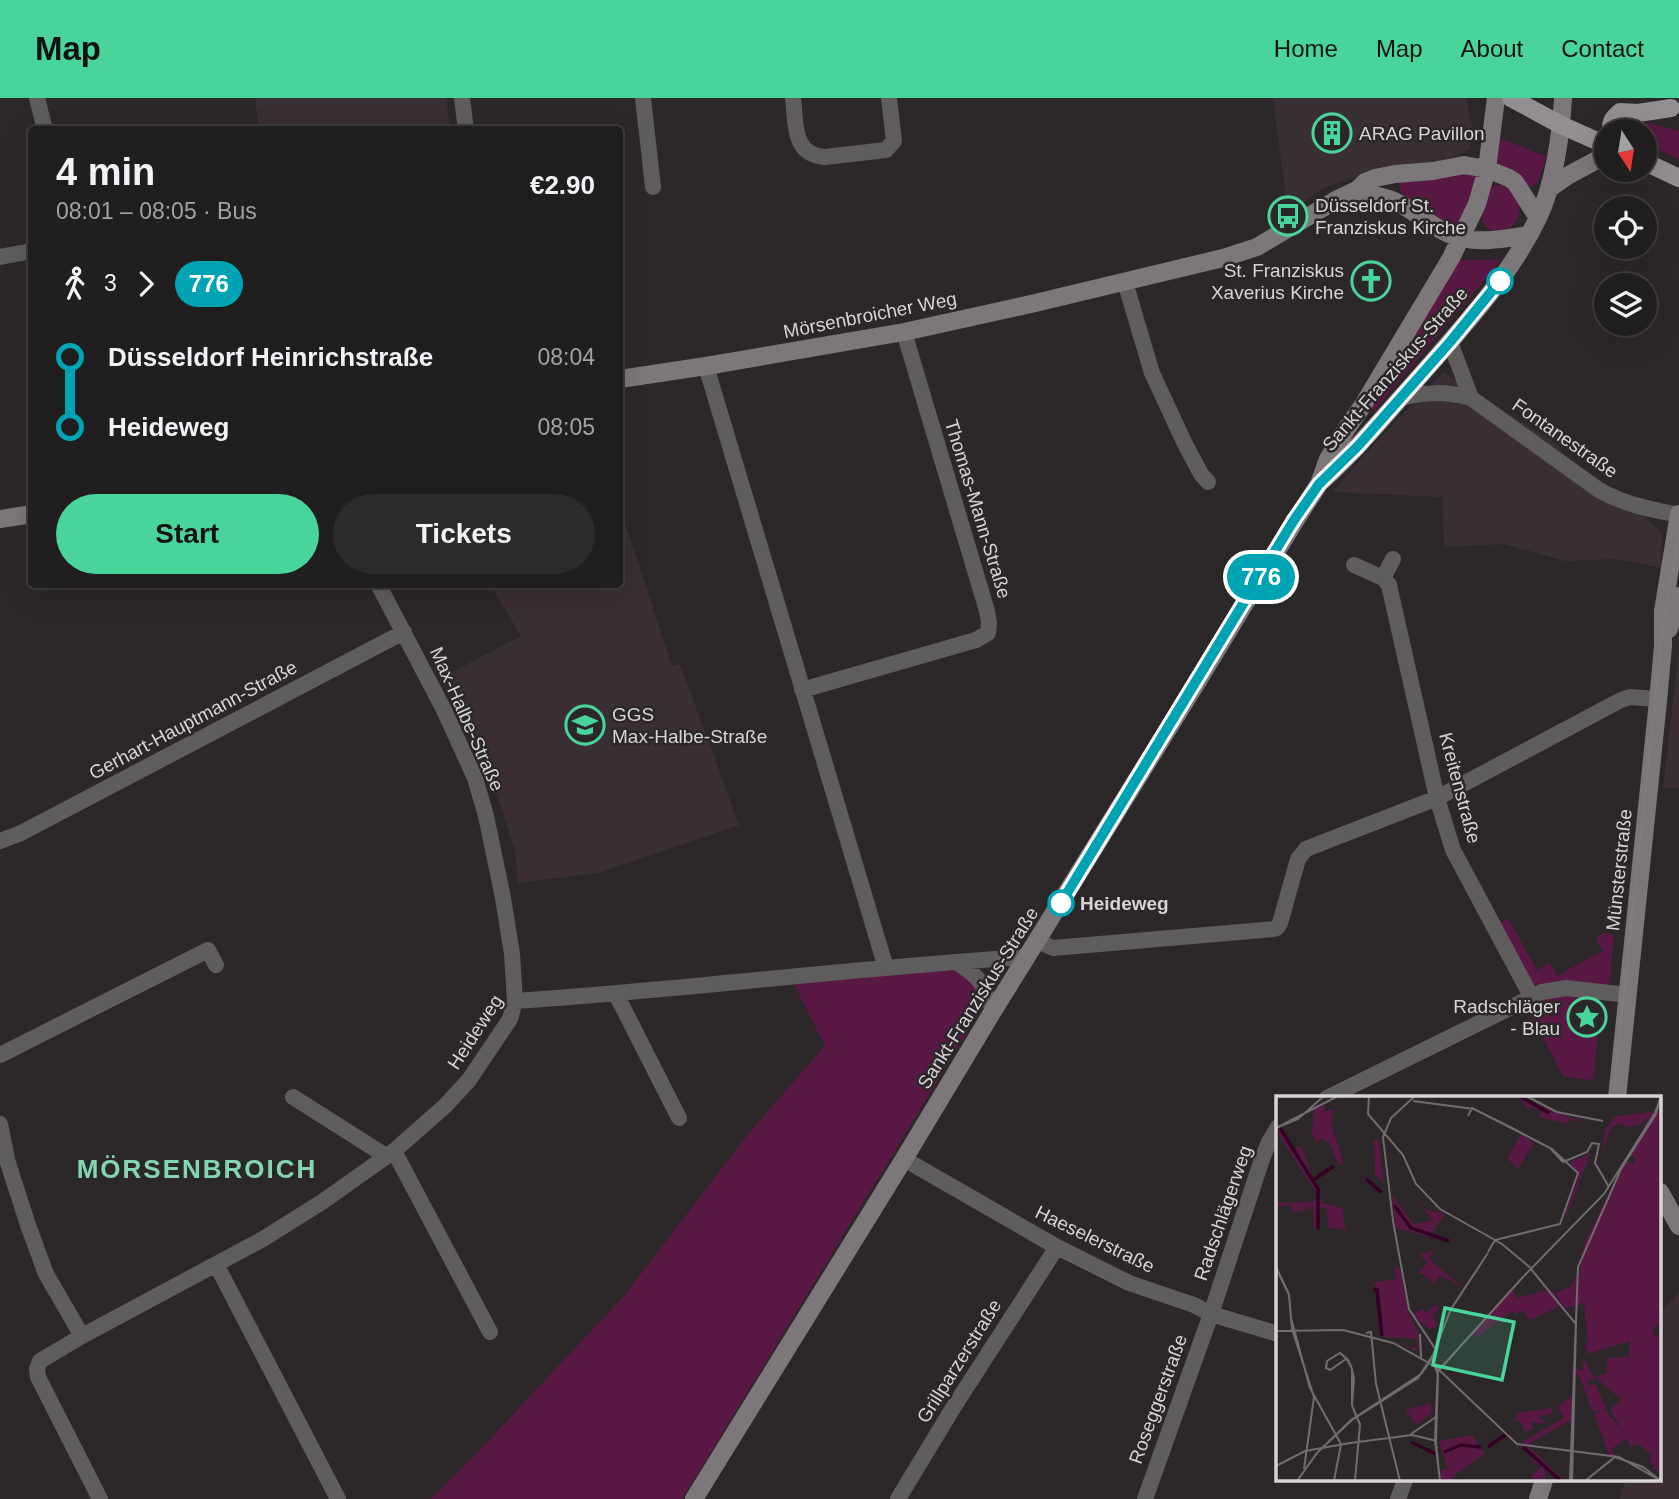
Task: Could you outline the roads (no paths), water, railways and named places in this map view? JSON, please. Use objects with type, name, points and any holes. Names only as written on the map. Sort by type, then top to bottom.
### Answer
[{"type":"main road","name":"Sankt-Franziskus-Straße","points":[[1319,484],[1328,459],[1461,239],[1477,204],[1488,169],[1496,98]]},
{"type":"main road","points":[[1511,98],[1594,140]]},
{"type":"main road","points":[[1528,98],[1543,116]]},
{"type":"main road","name":"Sankt-Franziskus-Straße","points":[[694,1499],[1201,676],[1294,520],[1319,484],[1358,446],[1450,342],[1500,281],[1529,235],[1549,189],[1561,125],[1563,98]]},
{"type":"main road","points":[[1652,98],[1675,110]]},
{"type":"main road","points":[[1613,119],[1627,111],[1638,113],[1675,110]]},
{"type":"main road","points":[[1464,165],[1479,155],[1484,138],[1493,130]]},
{"type":"main road","points":[[1549,189],[1594,161]]},
{"type":"main road","name":"Mörsenbroicher Weg","points":[[623,379],[904,332],[1223,258],[1257,247],[1357,190],[1365,182],[1395,174],[1464,165],[1488,169],[1515,183],[1538,218]]},
{"type":"main road","points":[[1657,168],[1679,178]]},
{"type":"main road","points":[[1395,174],[1396,202]]},
{"type":"main road","points":[[1357,190],[1396,202],[1444,232],[1461,239],[1529,235]]},
{"type":"main road","points":[[0,519],[28,515]]},
{"type":"main road","name":"Münsterstraße","points":[[1617,1096],[1658,699],[1663,611],[1679,515]]},
{"type":"main road","name":"Münsterstraße","points":[[1663,646],[1679,596]]},
{"type":"main road","points":[[1662,1196],[1679,1226]]},
{"type":"main road","points":[[1538,1499],[1543,1482]]},
{"type":"street","points":[[37,98],[44,126]]},
{"type":"street","points":[[462,98],[466,126]]},
{"type":"street","points":[[643,98],[653,187]]},
{"type":"street","points":[[793,98],[802,147],[816,157],[825,157],[886,150],[894,141],[889,98]]},
{"type":"street","points":[[0,257],[28,252]]},
{"type":"street","points":[[1125,282],[1152,373],[1185,444],[1208,482]]},
{"type":"street","name":"Thomas-Mann-Straße","points":[[802,690],[976,640],[988,633],[987,611],[904,332]]},
{"type":"street","points":[[1450,342],[1471,398]]},
{"type":"street","points":[[706,366],[886,968]]},
{"type":"street","name":"Fontanestraße","points":[[1400,398],[1434,392],[1471,398],[1599,490],[1630,505],[1679,515]]},
{"type":"street","points":[[1354,565],[1383,578],[1393,559]]},
{"type":"street","name":"Kreitenstraße","points":[[1383,578],[1392,596],[1437,798],[1453,850],[1531,996]]},
{"type":"street","name":"Max-Halbe-Straße","points":[[380,588],[443,708],[479,791],[503,898],[512,954],[515,1002]]},
{"type":"street","name":"Gerhart-Hauptmann-Straße","points":[[0,842],[404,632]]},
{"type":"street","points":[[1037,941],[1053,948],[1274,929],[1280,923],[1298,859],[1306,849],[1437,798],[1621,699],[1658,699]]},
{"type":"street","points":[[0,1055],[208,950],[216,965]]},
{"type":"street","name":"Heideweg","points":[[100,1499],[37,1373],[43,1359],[263,1239],[390,1154],[445,1106],[469,1080],[502,1033],[515,1002],[1026,957]]},
{"type":"street","points":[[956,962],[971,970],[981,981],[993,1011]]},
{"type":"street","points":[[1331,1096],[1542,992],[1566,988],[1628,995]]},
{"type":"street","points":[[616,994],[679,1118]]},
{"type":"street","points":[[293,1097],[390,1154],[490,1332]]},
{"type":"street","points":[[0,1124],[4,1164],[47,1274],[82,1336]]},
{"type":"street","name":"Radschlägerweg","points":[[1211,1314],[1262,1159],[1276,1130]]},
{"type":"street","name":"Haeselerstraße","points":[[904,1159],[1057,1247],[1129,1283],[1194,1305],[1211,1314],[1276,1333]]},
{"type":"street","name":"Grillparzerstraße","points":[[898,1499],[1057,1247]]},
{"type":"street","points":[[216,1265],[338,1499]]},
{"type":"street","name":"Roseggerstraße","points":[[1145,1499],[1211,1314]]},
{"type":"street","points":[[1398,1499],[1404,1482]]},
{"type":"tram line","points":[[1613,1096],[1663,625],[1679,535]]},
{"type":"tram line","points":[[1535,1499],[1540,1482]]},
{"type":"place","name":"ARAG Pavillon","points":[[1332,133]]},
{"type":"place","name":"Düsseldorf St. Franziskus Kirche","points":[[1288,216]]},
{"type":"place","name":"St. Franziskus Xaverius Kirche","points":[[1371,281]]},
{"type":"place","name":"GGS Max-Halbe-Straße","points":[[585,725]]},
{"type":"place","name":"Heideweg","points":[[1061,903]]},
{"type":"place","name":"Radschläger - Blau","points":[[1587,1017]]},
{"type":"district","name":"MÖRSENBROICH","points":[[197,1169]]}]
